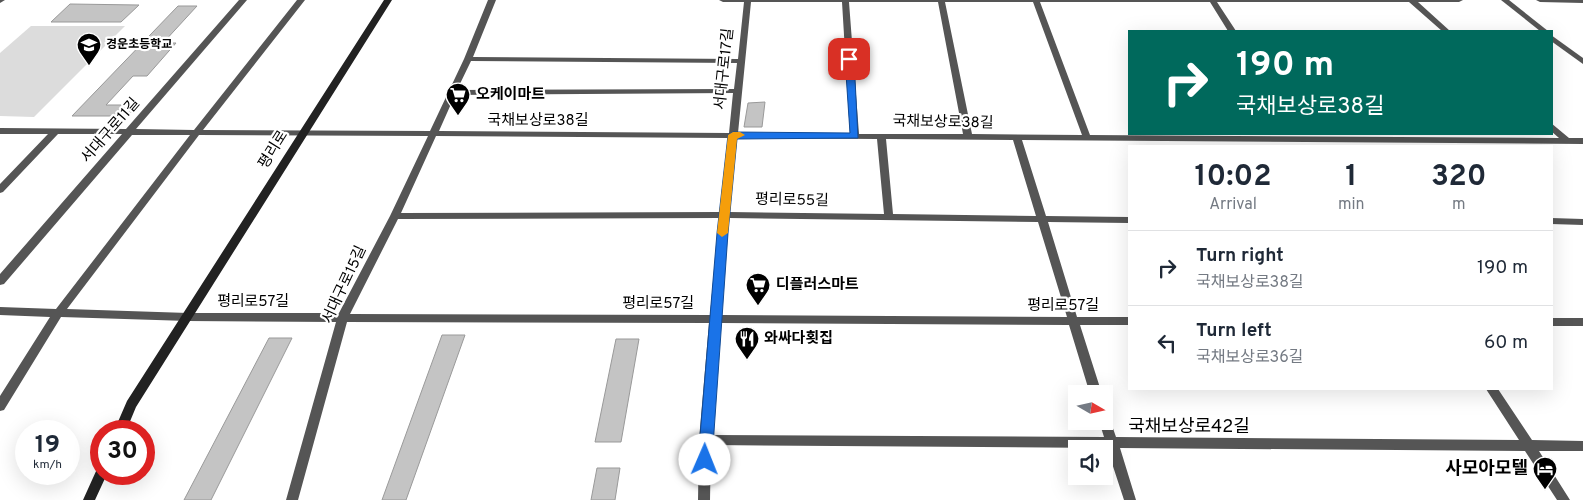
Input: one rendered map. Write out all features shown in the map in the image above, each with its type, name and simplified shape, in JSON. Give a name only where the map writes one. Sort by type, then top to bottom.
[{"type":"main road","name":"평리로","points":[[125,420],[132,405],[388,0]]},
{"type":"main road","points":[[89,500],[96,485]]},
{"type":"street","name":"서대구로11길","points":[[0,281],[243,0]]},
{"type":"street","points":[[0,406],[59,312],[301,0]]},
{"type":"street","name":"서대구로15길","points":[[292,500],[343,317],[395,216],[431,134],[468,59],[492,0]]},
{"type":"street","points":[[723,0],[1459,0]]},
{"type":"street","name":"서대구로17길","points":[[704,500],[705,440],[724,215],[748,0]]},
{"type":"street","points":[[845,0],[855,136]]},
{"type":"street","points":[[1212,0],[1231,30]]},
{"type":"street","points":[[1412,0],[1445,30]]},
{"type":"street","points":[[1505,0],[1543,30]]},
{"type":"street","points":[[1540,0],[1583,1]]},
{"type":"street","points":[[941,1],[968,137]]},
{"type":"street","points":[[1036,1],[1087,138]]},
{"type":"street","points":[[1553,39],[1583,62]]},
{"type":"street","points":[[468,59],[741,61]]},
{"type":"street","points":[[452,93],[737,91]]},
{"type":"street","points":[[1553,128],[1567,141]]},
{"type":"street","name":"국채보상로38길","points":[[0,131],[1017,138],[1302,136],[1330,143],[1583,141]]},
{"type":"street","points":[[0,190],[56,131]]},
{"type":"street","points":[[882,136],[889,217]]},
{"type":"street","points":[[1017,138],[1093,385]]},
{"type":"street","name":"평리로55길","points":[[395,216],[724,215],[1128,220]]},
{"type":"street","points":[[1553,221],[1583,222]]},
{"type":"street","points":[[0,311],[188,317]]},
{"type":"street","name":"평리로57길","points":[[188,317],[1128,321]]},
{"type":"street","points":[[1553,322],[1583,322]]},
{"type":"street","points":[[1493,390],[1564,500]]},
{"type":"street","name":"국채보상로42길","points":[[705,440],[1068,444]]},
{"type":"street","name":"국채보상로42길","points":[[1113,444],[1583,446]]},
{"type":"street","points":[[1113,447],[1130,500]]},
{"type":"shaded area","points":[[31,26],[125,26],[34,117],[0,116],[0,53]]},
{"type":"building","points":[[70,4],[139,5],[121,22],[51,22]]},
{"type":"building","points":[[178,6],[197,6],[163,43],[176,43],[147,76],[133,76],[106,105],[138,105],[128,116],[72,116]]},
{"type":"building","points":[[765,102],[762,127],[744,127],[748,103]]},
{"type":"building","points":[[442,335],[465,335],[406,500],[382,500]]},
{"type":"building","points":[[269,338],[292,338],[211,500],[184,500]]},
{"type":"building","points":[[616,339],[639,339],[621,442],[595,442]]},
{"type":"building","points":[[597,468],[620,468],[615,500],[591,500]]},
{"type":"slow traffic","points":[[722,233],[733,135],[740,135]]},
{"type":"place","name":"경운초등학교","points":[[89,66]]},
{"type":"place","name":"오케이마트","points":[[458,116]]},
{"type":"place","name":"디플러스마트","points":[[758,306]]},
{"type":"place","name":"와싸다횟집","points":[[747,360]]},
{"type":"place","name":"사모아모텔","points":[[1545,490]]},
{"type":"route","points":[[705,460],[722,233],[733,135],[855,136],[849,59]]}]
